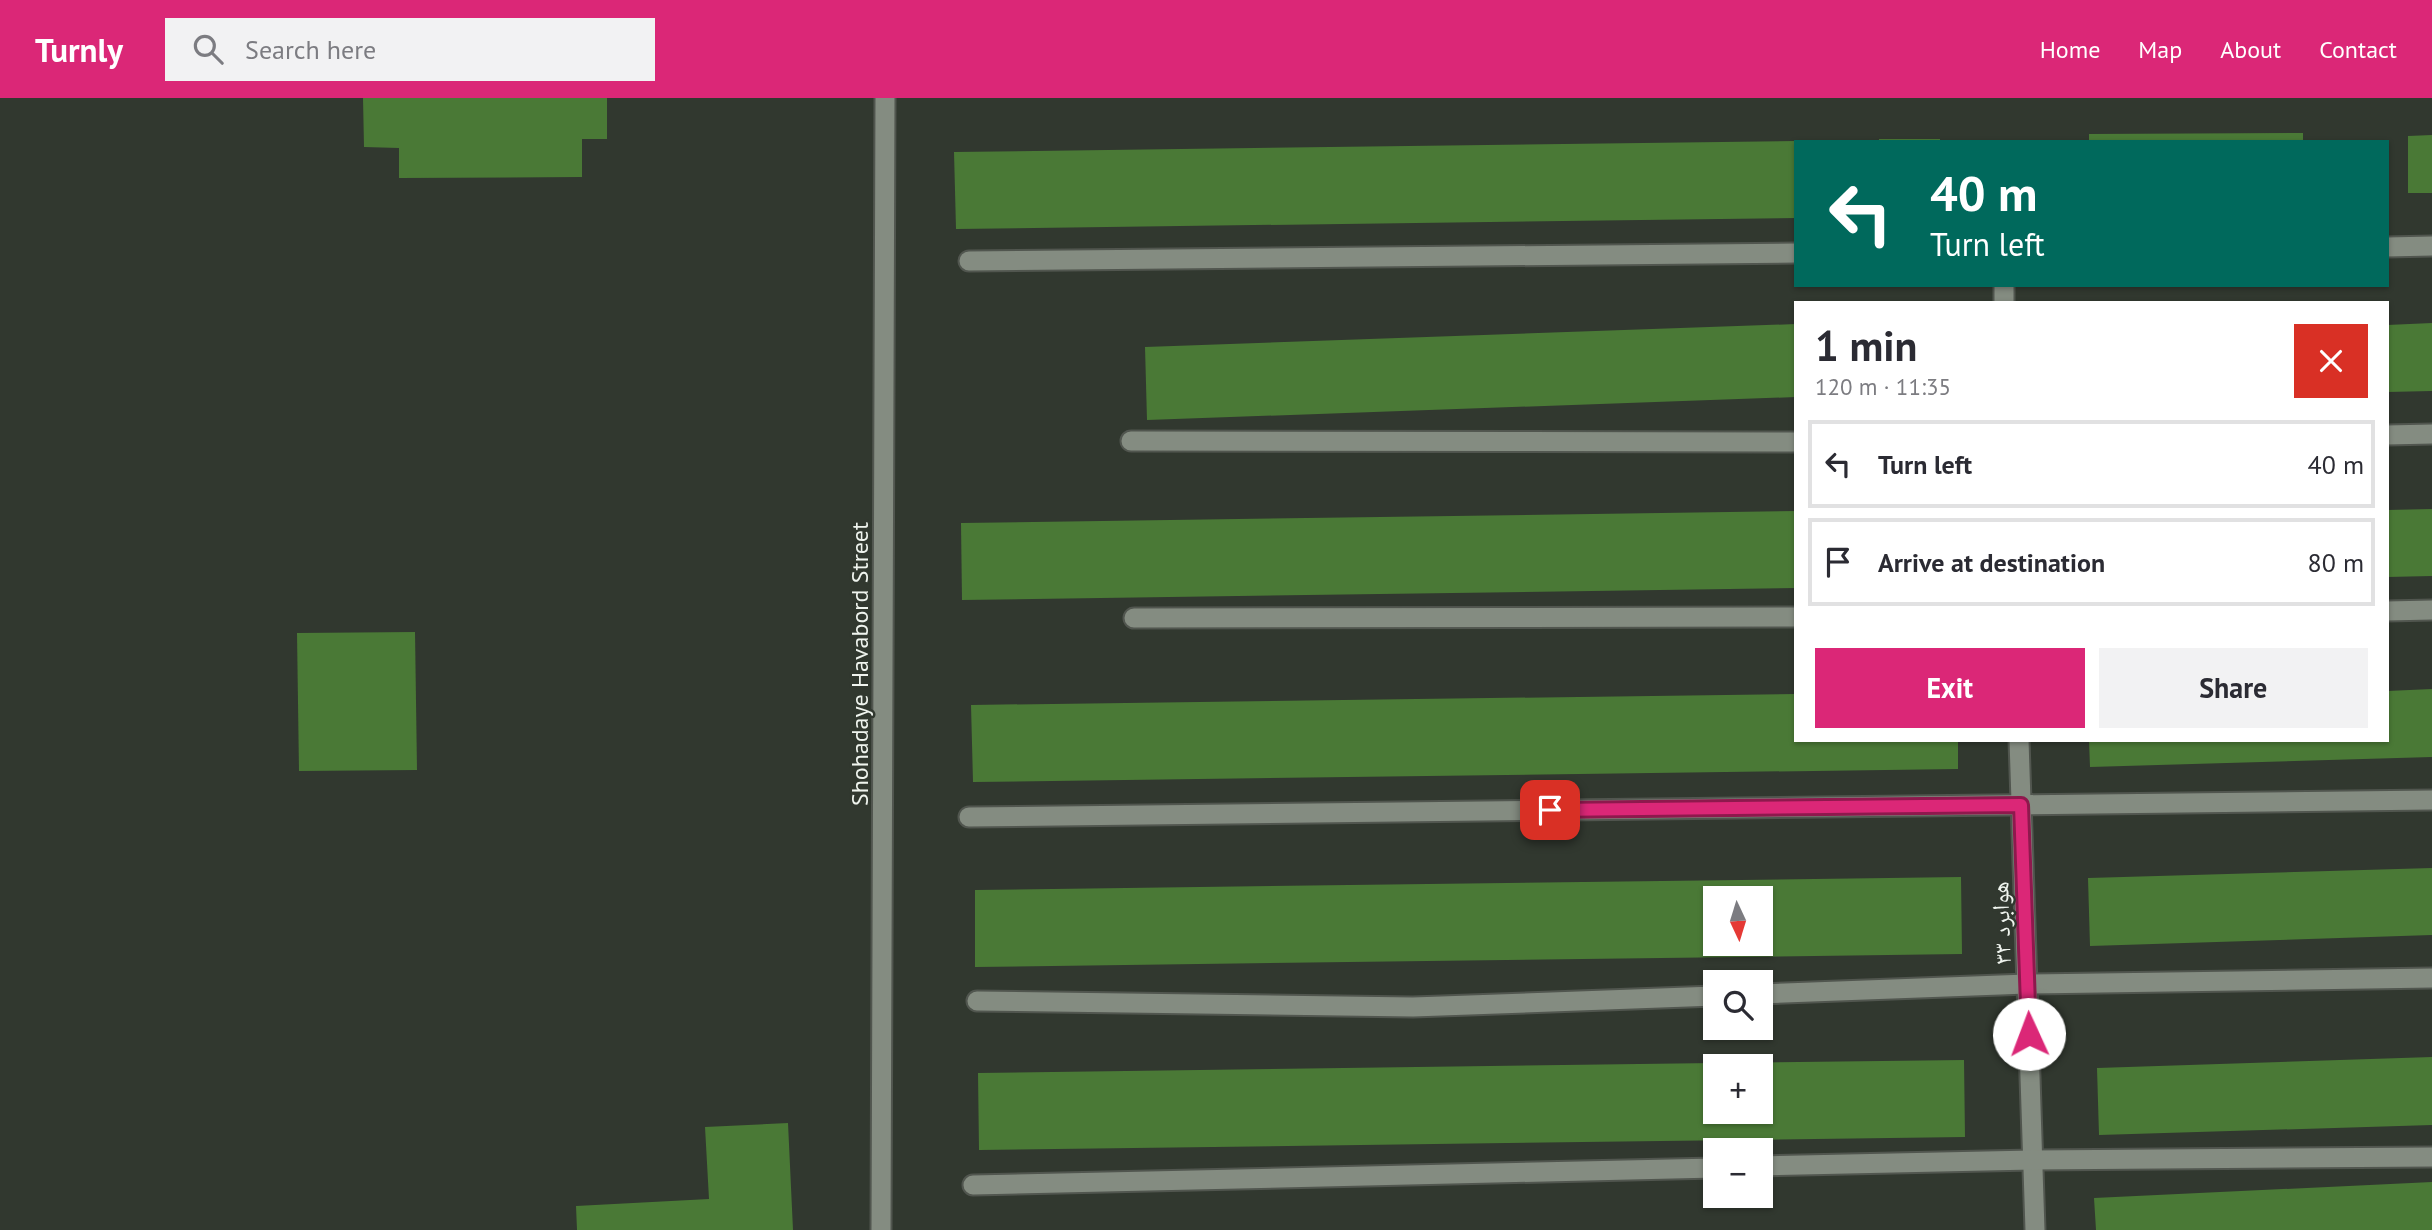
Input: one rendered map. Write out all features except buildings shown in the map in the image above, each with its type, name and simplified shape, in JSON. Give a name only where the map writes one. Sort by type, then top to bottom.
[{"type":"street","name":"Shohadaye Havabord Street","points":[[881,1230],[885,98]]},
{"type":"street","points":[[2389,247],[2432,246]]},
{"type":"street","points":[[969,261],[1794,253]]},
{"type":"street","points":[[2389,435],[2432,435]]},
{"type":"street","points":[[1130,440],[1794,442]]},
{"type":"street","points":[[2389,611],[2432,610]]},
{"type":"street","points":[[1133,618],[1794,617]]},
{"type":"street","name":"۳۳ هوابرد","points":[[2019,742],[2035,1230]]},
{"type":"street","points":[[969,817],[2432,800]]},
{"type":"street","points":[[1773,994],[2027,984],[2432,978]]},
{"type":"street","points":[[977,1001],[1413,1007],[1703,996]]},
{"type":"street","points":[[1773,1166],[2032,1160],[2432,1157]]},
{"type":"street","points":[[973,1185],[1703,1168]]},
{"type":"route","points":[[1550,810],[2021,805],[2029,1034]]}]
